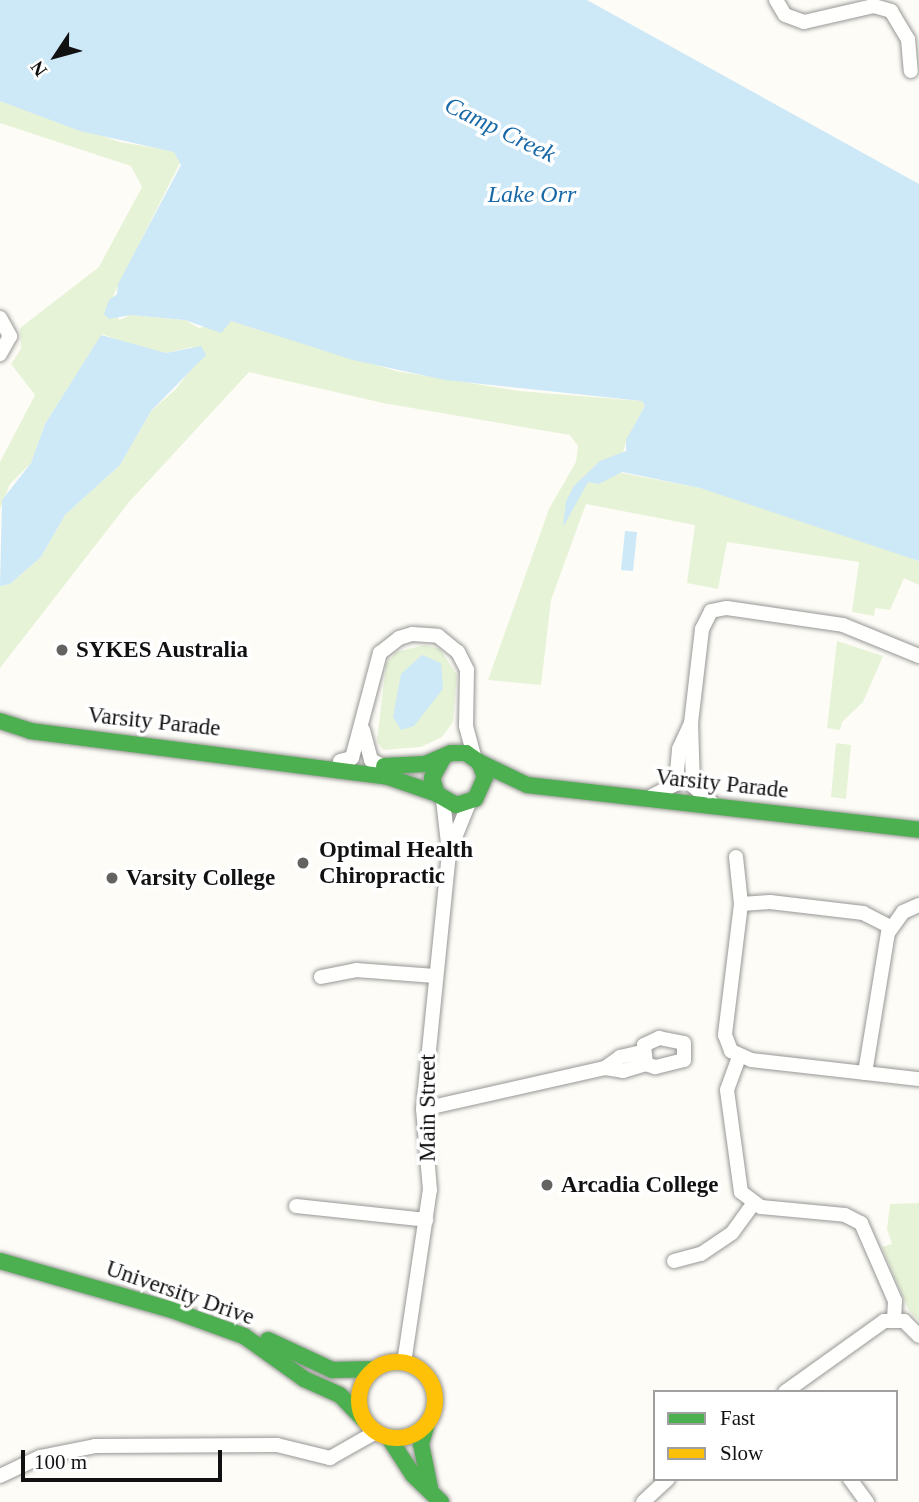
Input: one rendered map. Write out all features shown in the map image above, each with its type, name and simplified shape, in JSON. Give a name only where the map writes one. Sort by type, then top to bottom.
[{"type":"street","points":[[776,0],[785,15],[804,22],[863,8],[891,11],[908,39],[911,71]]},
{"type":"street","points":[[0,318],[10,336],[0,354]]},
{"type":"street","points":[[723,806],[704,800],[693,786],[691,723],[702,629],[714,609],[843,625],[919,656]]},
{"type":"street","points":[[340,761],[352,758],[363,725],[380,653],[399,638],[425,634],[449,643],[467,670],[466,726],[484,785],[472,801],[449,852]]},
{"type":"street","name":"Varsity Parade","points":[[0,721],[30,730],[274,759],[404,779],[440,797]]},
{"type":"street","points":[[640,798],[663,795],[676,784],[680,749],[691,723]]},
{"type":"street","points":[[363,725],[371,760],[383,766]]},
{"type":"street","points":[[449,852],[433,769],[466,726]]},
{"type":"street","name":"Varsity Parade","points":[[0,734],[30,730]]},
{"type":"street","points":[[447,754],[477,759]]},
{"type":"street","name":"Varsity Parade","points":[[274,759],[340,761],[383,766],[425,764],[447,754]]},
{"type":"street","name":"Varsity Parade","points":[[477,759],[527,785],[917,828]]},
{"type":"street","name":"Varsity Parade","points":[[472,801],[527,785]]},
{"type":"street","points":[[440,797],[456,805],[472,801]]},
{"type":"street","name":"Main Street","points":[[404,1363],[430,1190],[423,1109],[449,852]]},
{"type":"street","points":[[736,858],[741,904],[724,1035],[739,1057],[919,1079]]},
{"type":"street","points":[[741,904],[764,902],[863,913],[890,927]]},
{"type":"street","points":[[865,1073],[890,927],[903,912],[919,905]]},
{"type":"street","points":[[321,977],[356,970],[435,976]]},
{"type":"street","points":[[739,1057],[727,1090],[738,1182],[753,1204],[845,1215],[861,1223],[895,1301],[894,1320]]},
{"type":"street","points":[[423,1109],[604,1068],[623,1072],[644,1058]]},
{"type":"street","points":[[674,1261],[701,1254],[732,1233],[753,1204]]},
{"type":"street","points":[[296,1206],[426,1220]]},
{"type":"street","name":"University Drive","points":[[0,1254],[219,1318],[331,1370],[374,1369]]},
{"type":"street","name":"University Drive","points":[[0,1261],[169,1309],[244,1336],[304,1379],[340,1395],[377,1430],[412,1475],[436,1496]]},
{"type":"street","points":[[789,1390],[877,1325],[894,1320],[904,1321],[919,1336]]},
{"type":"street","points":[[0,1476],[40,1457],[95,1446],[277,1445],[330,1458],[377,1430],[410,1436],[427,1424],[433,1413],[433,1387],[426,1376],[404,1363],[374,1369],[358,1399],[377,1430]]},
{"type":"street","name":"University Drive","points":[[427,1424],[421,1444],[423,1472],[436,1496]]},
{"type":"street","points":[[643,1502],[666,1481]]},
{"type":"street","points":[[851,1481],[867,1502]]},
{"type":"green space","points":[[0,101],[120,142],[185,153],[113,296],[119,320],[131,315],[185,320],[199,328],[231,321],[396,371],[519,391],[642,401],[645,406],[627,439],[617,472],[700,488],[861,538],[919,561],[919,585],[904,578],[890,610],[875,608],[874,616],[852,612],[859,562],[727,542],[718,589],[687,583],[695,525],[586,504],[551,600],[541,685],[488,680],[549,509],[576,462],[578,446],[570,435],[383,403],[249,372],[129,502],[0,668],[0,586],[10,584],[41,557],[65,515],[120,465],[151,411],[176,389],[198,360],[192,347],[166,353],[146,351],[102,334],[45,424],[31,463],[10,484],[0,509],[0,462],[35,395],[11,364],[21,349],[20,328],[99,267],[142,187],[131,166],[0,123]]},
{"type":"green space","points":[[837,641],[883,656],[863,702],[842,722],[840,730],[827,728]]},
{"type":"green space","points":[[425,645],[440,649],[457,675],[453,722],[442,737],[421,747],[383,750],[377,741],[386,664],[396,652]]},
{"type":"green space","points":[[836,743],[851,745],[846,799],[831,797]]},
{"type":"green space","points":[[919,1203],[919,1321],[908,1309],[882,1247],[892,1244],[887,1229],[890,1204]]},
{"type":"water","name":"Lake Orr","points":[[0,0],[587,0],[919,184],[919,561],[700,488],[622,472],[599,484],[588,482],[563,527],[566,501],[574,486],[600,461],[626,451],[626,440],[645,406],[642,401],[445,380],[353,360],[231,321],[221,333],[185,320],[131,315],[109,319],[104,314],[109,300],[117,294],[118,284],[181,165],[174,152],[80,131],[0,101]]},
{"type":"water","points":[[101,335],[166,353],[201,346],[206,355],[151,411],[120,465],[65,515],[41,557],[10,584],[0,586],[2,500],[31,463],[45,424]]},
{"type":"water","points":[[625,531],[637,532],[633,571],[621,570]]},
{"type":"water","points":[[422,655],[441,663],[443,689],[414,726],[401,730],[393,717],[401,674]]},
{"type":"traffic: fast","points":[[0,721],[30,731],[388,777],[437,794]]},
{"type":"traffic: fast","points":[[384,766],[425,764],[451,753],[466,753],[479,762],[485,777],[475,799],[456,805],[437,794],[432,778],[444,756]]},
{"type":"traffic: fast","points":[[479,762],[527,785],[919,830]]},
{"type":"traffic: fast","points":[[0,1261],[169,1309],[244,1336],[304,1379],[340,1395],[365,1421]]},
{"type":"traffic: fast","points":[[268,1340],[332,1370],[374,1369]]},
{"type":"traffic: fast","points":[[427,1424],[421,1444],[430,1488]]},
{"type":"traffic: fast","points":[[389,1438],[413,1475],[441,1502]]},
{"type":"traffic: slow","points":[[397,1362],[412,1365],[424,1373],[432,1385],[435,1400],[432,1415],[424,1427],[412,1435],[397,1438],[382,1435],[370,1427],[362,1415],[359,1400],[362,1385],[370,1373],[382,1365],[397,1362]]},
{"type":"place","name":"SYKES Australia","points":[[62,650]]},
{"type":"place","name":"Optimal Health Chiropractic","points":[[303,863]]},
{"type":"place","name":"Varsity College","points":[[112,878]]},
{"type":"place","name":"Arcadia College","points":[[547,1185]]},
{"type":"water label","name":"Camp Creek","points":[[500,130]]}]
